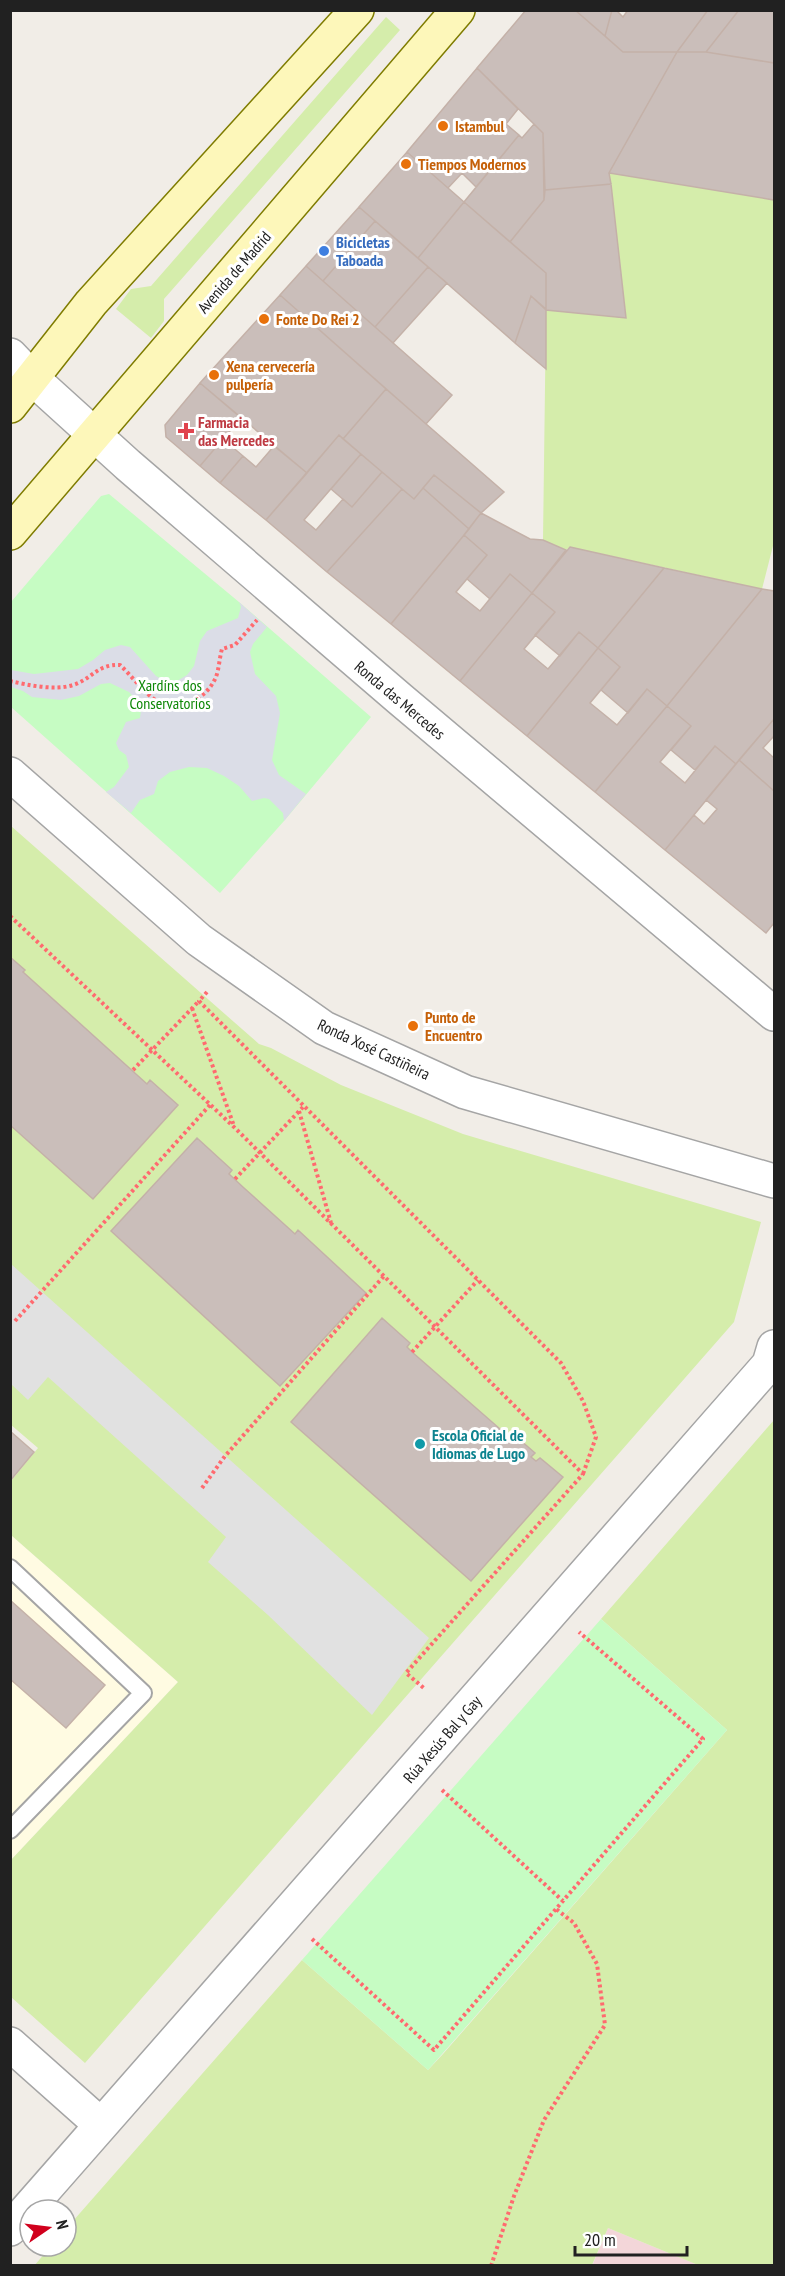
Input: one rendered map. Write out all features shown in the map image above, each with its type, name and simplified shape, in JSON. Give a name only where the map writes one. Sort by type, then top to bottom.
[{"type":"street","points":[[10,406],[91,303],[357,10]]},
{"type":"street","name":"Avenida de Madrid","points":[[10,534],[458,10]]},
{"type":"street","name":"Ronda das Mercedes","points":[[10,355],[95,435],[400,699],[774,1014]]},
{"type":"street","name":"Ronda Xosé Castiñeira","points":[[10,774],[199,940],[324,1028],[465,1092],[774,1181]]},
{"type":"street","name":"Rúa Xesús Bal y Gay","points":[[10,2229],[769,1364],[774,1347]]},
{"type":"street","points":[[10,2044],[101,2126]]},
{"type":"lane","points":[[10,1568],[143,1693],[10,1830]]},
{"type":"path","points":[[10,681],[53,687],[72,686],[107,664],[120,665],[157,701],[173,705],[191,703],[204,695],[215,680],[222,649],[235,645],[263,614]]},
{"type":"path","points":[[10,916],[235,1128],[583,1474]]},
{"type":"path","points":[[133,1070],[207,992]]},
{"type":"path","points":[[198,1001],[561,1363],[583,1401],[596,1437],[583,1474],[406,1672],[425,1689]]},
{"type":"path","points":[[192,1008],[235,1128]]},
{"type":"path","points":[[15,1321],[210,1105]]},
{"type":"path","points":[[235,1179],[304,1106]]},
{"type":"path","points":[[299,1111],[331,1223]]},
{"type":"path","points":[[202,1488],[225,1456],[384,1276]]},
{"type":"path","points":[[412,1352],[478,1280]]},
{"type":"path","points":[[312,1938],[434,2050],[703,1739],[578,1632]]},
{"type":"path","points":[[442,1789],[563,1901]]},
{"type":"path","points":[[491,2265],[514,2196],[544,2120],[604,2025],[597,1964],[574,1923],[556,1909]]},
{"type":"shaded area","points":[[239,602],[267,627],[253,644],[250,652],[255,674],[276,696],[280,713],[272,760],[279,775],[306,794],[284,821],[283,813],[269,799],[252,801],[239,786],[224,776],[207,768],[189,767],[170,772],[158,781],[154,794],[140,800],[131,813],[106,792],[114,787],[129,767],[126,755],[119,750],[116,743],[126,722],[140,718],[139,702],[129,692],[110,683],[101,684],[79,696],[61,700],[32,697],[11,687],[11,670],[34,674],[78,669],[105,650],[121,645],[130,647],[156,676],[165,681],[177,681],[187,675],[194,666],[200,641],[207,631],[238,618],[241,607]]},
{"type":"shaded area","points":[[11,1264],[429,1638],[372,1715],[268,1615],[208,1562],[226,1537],[48,1377],[28,1400],[11,1384]]},
{"type":"shaded area","points":[[11,1535],[178,1682],[11,1860]]},
{"type":"shaded area","points":[[608,2228],[698,2265],[592,2266]]},
{"type":"green space","points":[[386,17],[400,30],[164,299],[164,321],[151,338],[116,309],[131,289],[151,286]]},
{"type":"green space","points":[[609,173],[774,200],[774,542],[762,589],[570,547],[566,550],[543,540],[546,310],[626,317]]},
{"type":"green space","name":"Xardíns dos Conservatorios","points":[[109,494],[239,602],[371,717],[220,893],[11,707],[11,602],[101,496]]},
{"type":"green space","points":[[11,826],[259,1044],[341,1085],[463,1134],[761,1222],[734,1322],[85,2063],[11,1997],[11,1860],[178,1682],[11,1535],[11,1481],[38,1448],[10,1424]]},
{"type":"green space","points":[[774,1420],[774,2265],[698,2265],[608,2228],[592,2265],[34,2266],[41,2258],[78,2258],[78,2215],[302,1960],[428,2070],[727,1730],[601,1619]]},
{"type":"green space","points":[[601,1619],[727,1730],[428,2070],[302,1960]]},
{"type":"building","points":[[526,10],[575,10],[623,52],[677,52],[609,173],[611,184],[545,190],[543,133],[477,68]]},
{"type":"building","points":[[575,10],[612,10],[605,36]]},
{"type":"building","points":[[612,10],[616,10],[623,17],[628,10],[708,10],[677,52],[623,52],[605,36]]},
{"type":"building","points":[[708,10],[739,10],[706,52],[677,52]]},
{"type":"building","points":[[739,10],[774,10],[774,63],[706,52]]},
{"type":"building","points":[[677,52],[706,52],[774,63],[774,200],[609,173]]},
{"type":"building","points":[[477,68],[518,109],[506,124],[519,135],[476,187],[462,173],[448,188],[407,152]]},
{"type":"building","points":[[534,124],[543,133],[544,200],[510,242],[464,202],[519,135],[522,138]]},
{"type":"building","points":[[407,152],[464,202],[418,258],[359,207]]},
{"type":"building","points":[[611,184],[626,318],[546,310],[546,273],[510,242],[544,200],[545,190]]},
{"type":"building","points":[[464,202],[546,273],[546,309],[531,296],[515,343],[418,258]]},
{"type":"building","points":[[359,207],[375,221],[323,281],[306,266]]},
{"type":"building","points":[[375,221],[428,267],[375,327],[323,281]]},
{"type":"building","points":[[306,266],[452,395],[426,424],[280,295]]},
{"type":"building","points":[[428,267],[447,283],[393,343],[375,327]]},
{"type":"building","points":[[280,295],[386,389],[343,439],[339,435],[307,473],[200,383]]},
{"type":"building","points":[[531,296],[546,310],[546,369],[515,343]]},
{"type":"building","points":[[200,383],[241,418],[200,466],[166,437],[165,425]]},
{"type":"building","points":[[386,389],[504,492],[481,513],[434,475],[414,499],[343,439]]},
{"type":"building","points":[[339,435],[361,454],[304,520],[316,530],[343,499],[352,507],[382,472],[402,489],[327,572],[266,520]]},
{"type":"building","points":[[223,439],[243,456],[220,483],[200,466]]},
{"type":"building","points":[[274,446],[307,473],[266,520],[220,483],[243,456],[256,467]]},
{"type":"building","points":[[361,454],[382,472],[352,507],[331,489]]},
{"type":"building","points":[[434,475],[481,513],[469,529],[423,488]]},
{"type":"building","points":[[423,488],[469,529],[391,624],[327,572],[402,489],[414,499]]},
{"type":"building","points":[[481,513],[530,539],[543,540],[566,550],[532,593],[510,574],[490,599],[467,579],[487,555],[464,535]]},
{"type":"building","points":[[464,535],[487,555],[456,592],[480,611],[510,574],[532,593],[460,681],[391,624]]},
{"type":"building","points":[[570,547],[664,568],[598,648],[579,632],[560,656],[535,635],[555,612],[532,593]]},
{"type":"building","points":[[664,568],[762,589],[667,706],[647,689],[628,713],[601,690],[620,667],[598,648]]},
{"type":"building","points":[[762,589],[774,591],[774,719],[736,764],[715,746],[695,770],[671,750],[691,726],[667,706]]},
{"type":"building","points":[[532,593],[555,612],[524,649],[548,669],[579,632],[598,648],[527,736],[460,681]]},
{"type":"building","points":[[598,648],[620,667],[590,703],[617,725],[647,689],[667,706],[595,792],[527,736]]},
{"type":"building","points":[[667,706],[691,726],[660,762],[685,783],[715,746],[736,764],[665,850],[595,792]]},
{"type":"building","points":[[774,719],[774,736],[763,748],[774,758],[774,791],[739,760]]},
{"type":"building","points":[[739,760],[774,791],[774,923],[766,933],[665,850],[694,815],[704,824],[717,809],[706,800]]},
{"type":"building","points":[[10,957],[25,970],[23,972],[147,1084],[150,1080],[178,1105],[93,1199],[10,1125]]},
{"type":"building","points":[[197,1138],[232,1170],[229,1174],[244,1188],[295,1234],[298,1230],[366,1293],[280,1386],[111,1231]]},
{"type":"building","name":"Escola Oficial de Idiomas de Lugo","points":[[382,1318],[410,1343],[407,1347],[412,1352],[508,1436],[511,1432],[535,1453],[531,1457],[536,1461],[540,1458],[563,1477],[471,1581],[291,1422]]},
{"type":"building","points":[[10,1431],[34,1452],[10,1481]]},
{"type":"building","points":[[10,1600],[105,1685],[66,1728],[10,1679]]},
{"type":"place","name":"Istambul","points":[[443,126]]},
{"type":"place","name":"Tiempos Modernos","points":[[406,164]]},
{"type":"place","name":"Bicicletas Taboada","points":[[324,251]]},
{"type":"place","name":"Fonte Do Rei 2","points":[[264,319]]},
{"type":"place","name":"Xena cervecería pulpería","points":[[214,375]]},
{"type":"place","name":"Farmacia das Mercedes","points":[[186,431]]},
{"type":"place","name":"Punto de Encuentro","points":[[413,1026]]},
{"type":"place","name":"Escola Oficial de Idiomas de Lugo","points":[[420,1444]]}]
